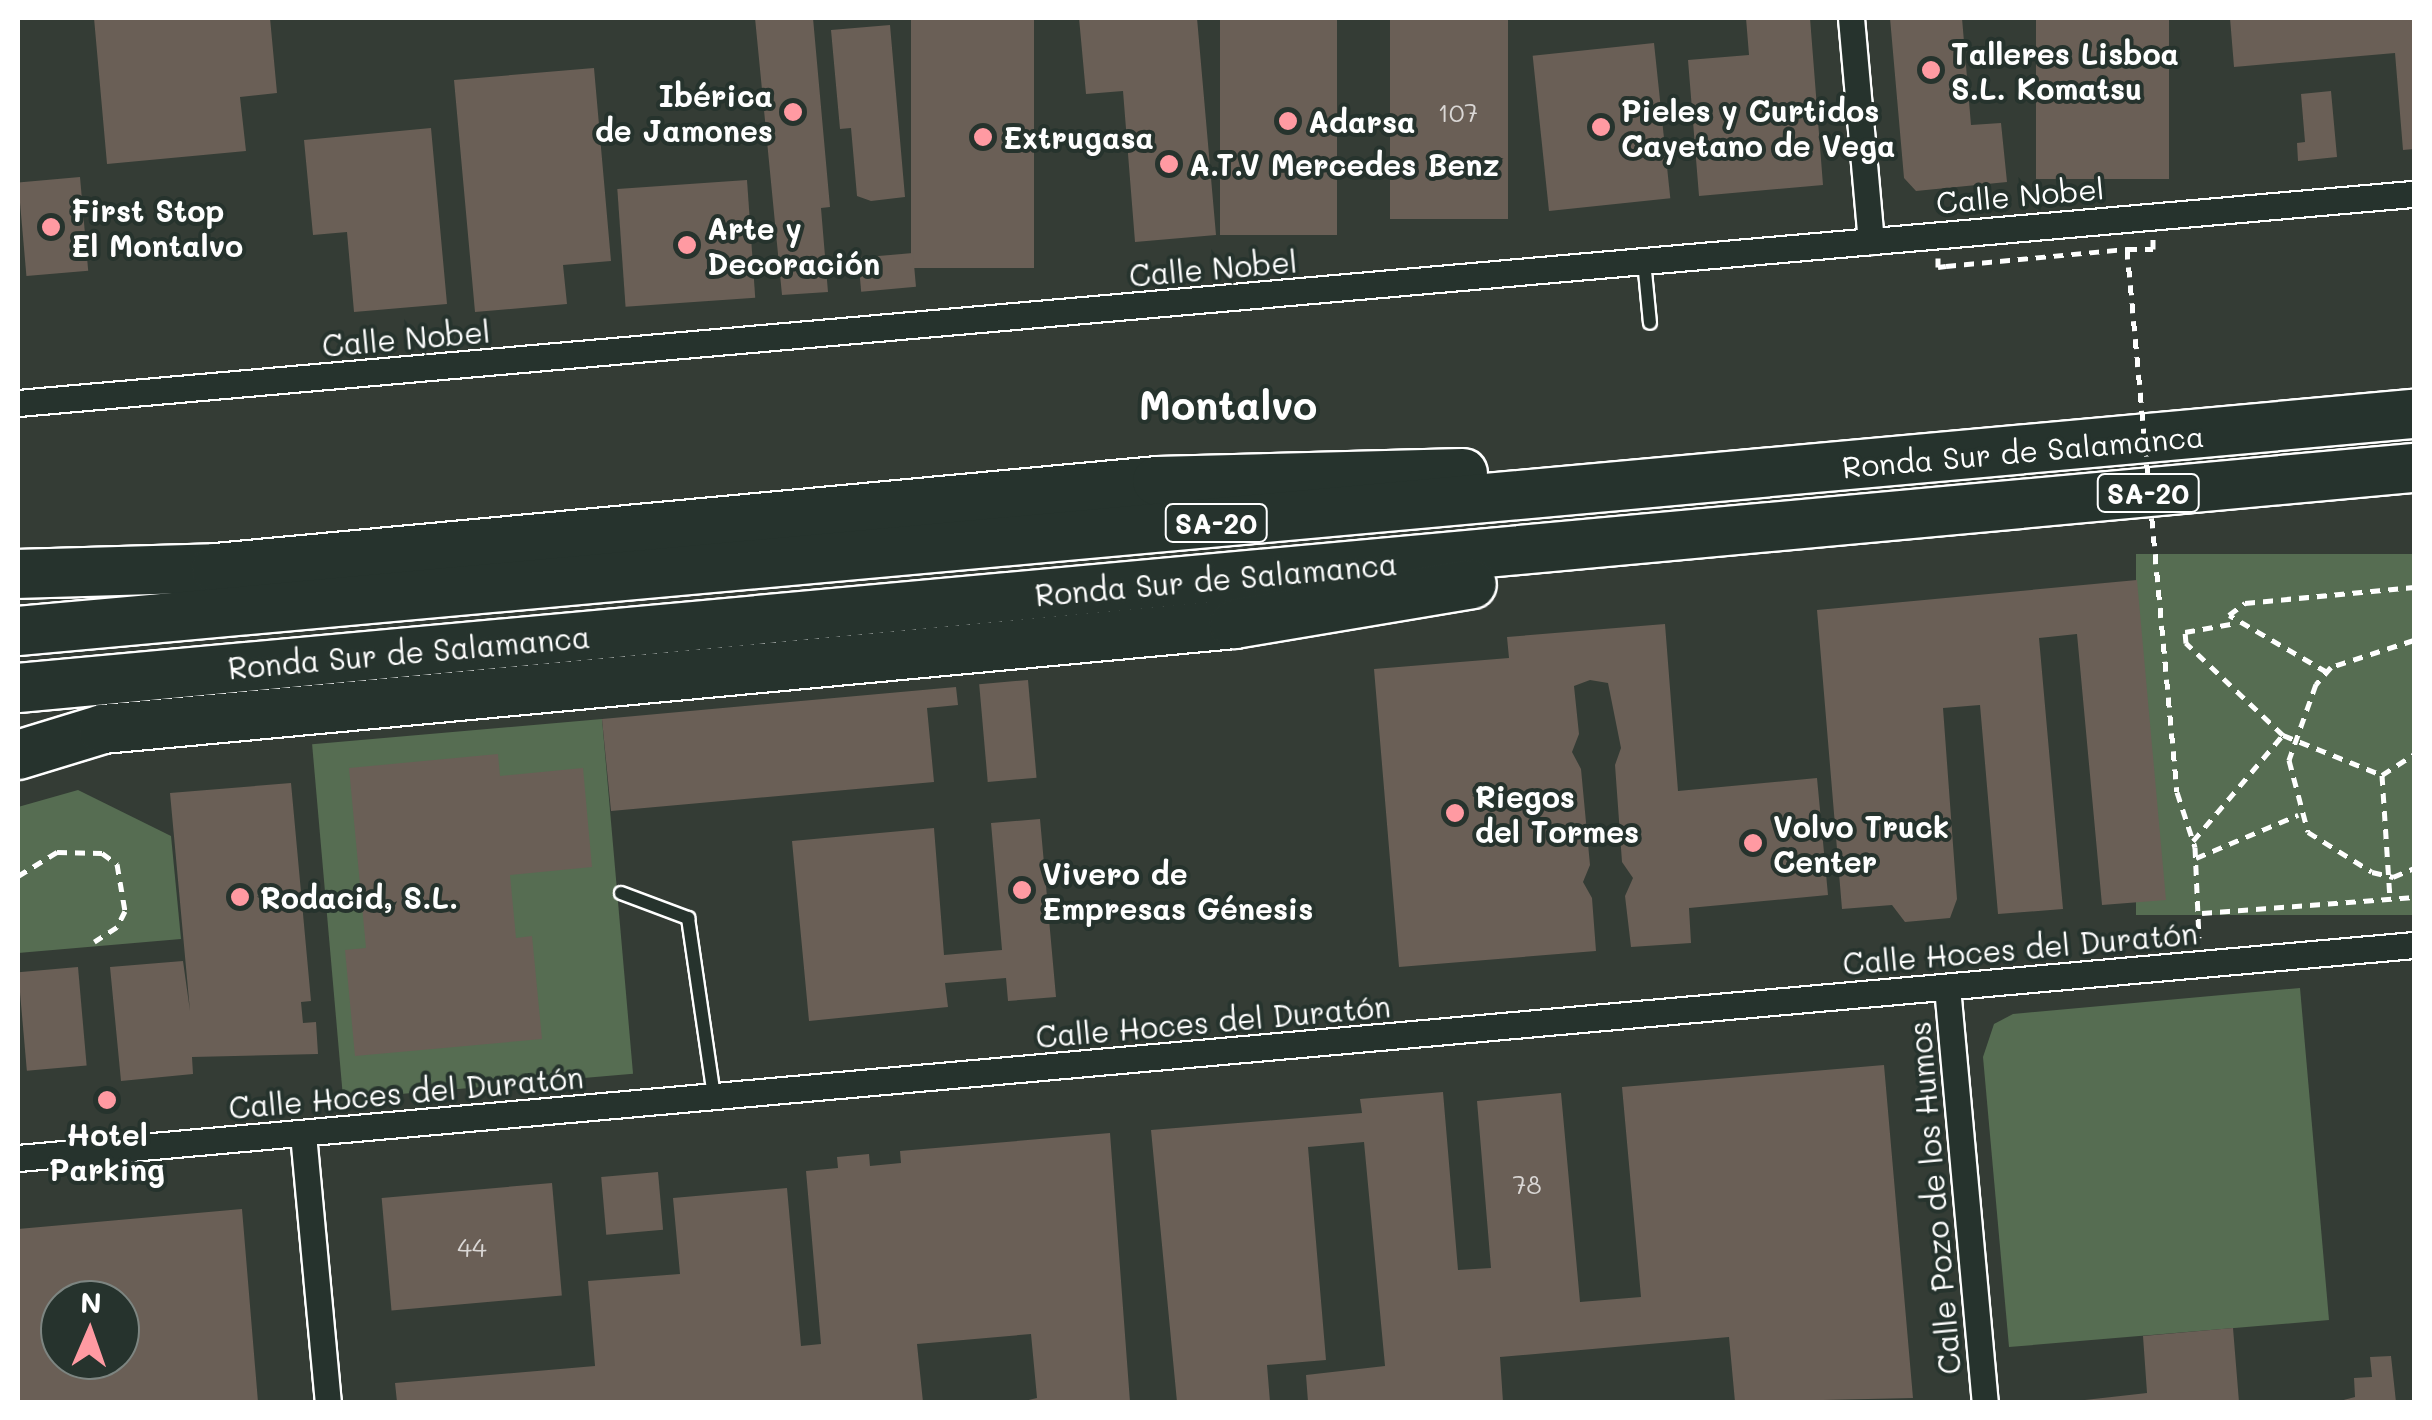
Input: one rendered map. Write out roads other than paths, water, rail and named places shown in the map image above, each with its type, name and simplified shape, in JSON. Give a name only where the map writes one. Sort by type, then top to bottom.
[{"type":"highway","name":"Ronda Sur de Salamanca","points":[[18,630],[2414,414]]},
{"type":"highway","points":[[18,574],[216,568],[1261,474],[1866,465]]},
{"type":"highway","name":"Ronda Sur de Salamanca","points":[[18,688],[2414,468]]},
{"type":"highway","points":[[18,755],[103,730],[1234,624],[1882,517]]},
{"type":"street","points":[[1850,18],[1870,240]]},
{"type":"street","name":"Calle Nobel","points":[[18,403],[2414,194]]},
{"type":"street","name":"Calle Hoces del Duratón","points":[[18,1158],[2414,945]]},
{"type":"street","name":"Calle Pozo de los Humos","points":[[1947,988],[1985,1402]]},
{"type":"street","points":[[303,1134],[328,1402]]},
{"type":"lane","points":[[1644,261],[1650,323]]},
{"type":"lane","points":[[621,893],[688,918],[714,1098]]},
{"type":"place","name":"Talleres Lisboa S.L. Komatsu","points":[[1931,70]]},
{"type":"place","name":"Ibérica de Jamones","points":[[793,112]]},
{"type":"place","name":"Adarsa","points":[[1288,121]]},
{"type":"place","name":"Pieles y Curtidos Cayetano de Vega","points":[[1601,127]]},
{"type":"place","name":"Extrugasa","points":[[983,137]]},
{"type":"place","name":"A.T.V Mercedes Benz","points":[[1169,164]]},
{"type":"place","name":"First Stop El Montalvo","points":[[51,227]]},
{"type":"place","name":"Arte y Decoración","points":[[687,245]]},
{"type":"place","name":"Riegos del Tormes","points":[[1455,813]]},
{"type":"place","name":"Volvo Truck Center","points":[[1753,843]]},
{"type":"place","name":"Vivero de Empresas Génesis","points":[[1022,890]]},
{"type":"place","name":"Rodacid, S.L.","points":[[240,897]]},
{"type":"place","name":"Hotel Parking","points":[[107,1100]]},
{"type":"district","name":"Montalvo","points":[[1228,404]]}]
